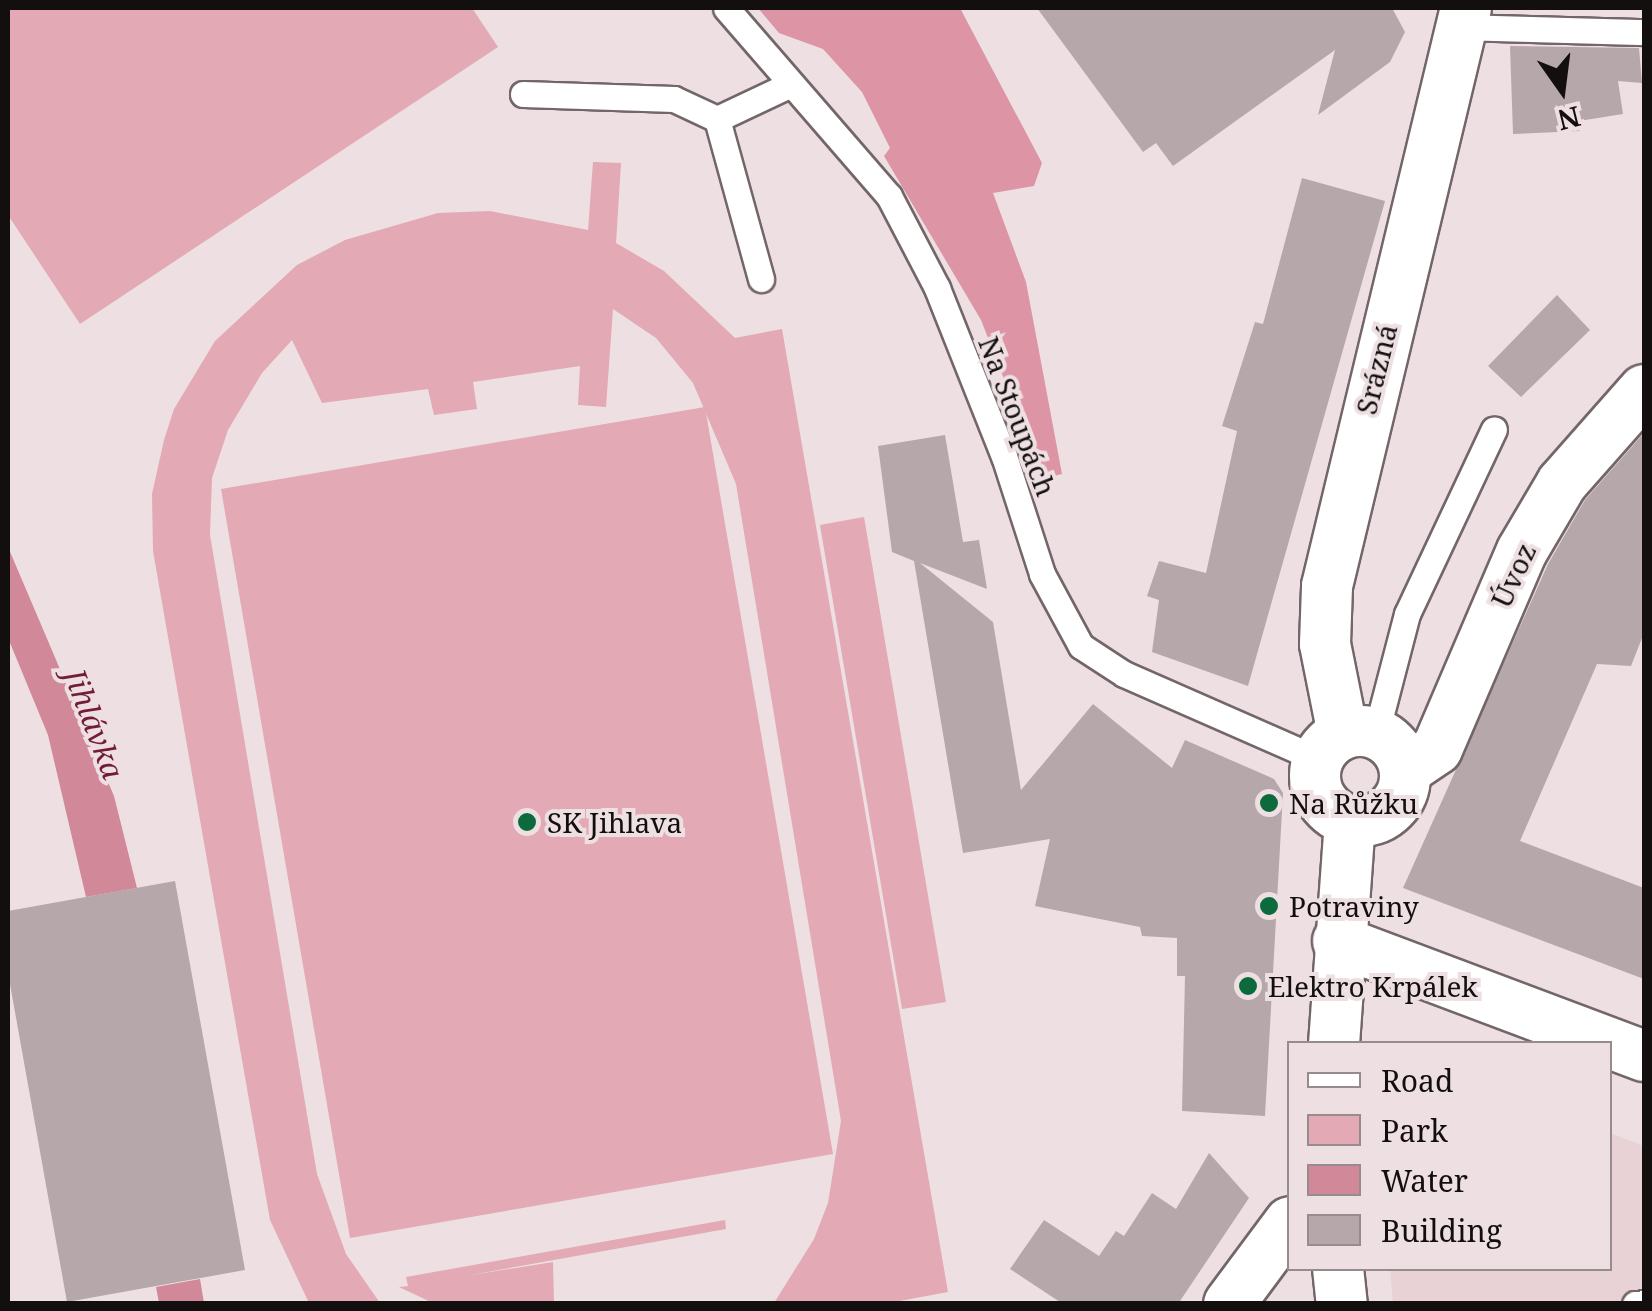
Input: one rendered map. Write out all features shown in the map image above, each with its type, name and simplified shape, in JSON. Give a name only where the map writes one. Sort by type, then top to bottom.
[{"type":"street","name":"Srázná","points":[[1350,821],[1324,804],[1317,790],[1361,749],[1325,644],[1327,586],[1464,17]]},
{"type":"street","name":"Úvoz","points":[[1361,749],[1437,749],[1522,551],[1562,483],[1644,390]]},
{"type":"street","points":[[1334,1041],[1338,942],[1350,821],[1372,820],[1391,810],[1403,792],[1361,749]]},
{"type":"street","points":[[1338,942],[1604,1041]]},
{"type":"street","points":[[1612,1044],[1644,1056]]},
{"type":"street","points":[[1229,1304],[1287,1226]]},
{"type":"street","points":[[1338,1271],[1342,1304]]},
{"type":"lane","name":"Na Stoupách","points":[[726,8],[889,196],[937,288],[1004,456],[1042,574],[1081,646],[1124,674],[1361,749]]},
{"type":"lane","points":[[1464,17],[1644,32]]},
{"type":"lane","points":[[523,94],[674,99],[717,118],[792,84]]},
{"type":"lane","points":[[717,118],[760,279]]},
{"type":"lane","points":[[1361,749],[1407,614],[1494,429]]},
{"type":"lane","points":[[1635,1304],[1644,1303]]},
{"type":"shaded area","points":[[758,8],[960,8],[1042,163],[1034,186],[993,193],[1026,282],[1062,474],[1043,479],[981,320],[884,156],[890,148],[862,92],[823,49],[779,33]]},
{"type":"shaded area","points":[[1612,1134],[1644,1146],[1644,1303],[1393,1303],[1390,1271],[1612,1271]]},
{"type":"green space","points":[[8,8],[472,8],[498,47],[80,324],[8,215]]},
{"type":"green space","points":[[593,162],[621,163],[616,243],[664,271],[735,338],[782,329],[948,1292],[889,1303],[774,1303],[814,1239],[828,1203],[841,1121],[736,484],[693,383],[656,338],[613,309],[606,407],[578,405],[580,366],[473,382],[477,409],[434,415],[428,389],[322,403],[292,340],[262,373],[228,430],[212,478],[210,535],[317,1174],[346,1254],[380,1303],[309,1303],[270,1220],[153,551],[152,494],[164,440],[174,409],[215,341],[297,265],[345,240],[438,213],[490,211],[588,230]]},
{"type":"green space","name":"SK Jihlava","points":[[705,407],[833,1154],[350,1238],[221,489]]},
{"type":"green space","points":[[864,517],[946,1002],[902,1009],[820,525]]},
{"type":"green space","points":[[725,1220],[726,1229],[465,1276],[553,1262],[554,1303],[433,1303],[399,1287],[408,1286],[406,1277]]},
{"type":"water","points":[[8,547],[114,796],[137,888],[86,897],[48,735],[8,638]]},
{"type":"water","points":[[200,1279],[204,1303],[159,1303],[156,1287]]},
{"type":"building","points":[[1037,8],[1392,8],[1405,32],[1390,62],[1318,115],[1335,50],[1173,166],[1156,143],[1143,152]]},
{"type":"building","points":[[1510,46],[1639,48],[1642,83],[1618,81],[1623,114],[1579,121],[1580,131],[1513,134]]},
{"type":"building","points":[[1302,178],[1385,201],[1248,686],[1152,652],[1159,600],[1147,596],[1159,561],[1206,573],[1237,431],[1222,426],[1255,322],[1263,324]]},
{"type":"building","points":[[1557,295],[1590,330],[1521,397],[1488,366]]},
{"type":"building","points":[[1644,433],[1644,633],[1631,666],[1597,664],[1520,841],[1644,888],[1644,979],[1403,888],[1548,564],[1585,500]]},
{"type":"building","points":[[945,435],[963,542],[979,540],[987,589],[920,563],[993,622],[1021,790],[1093,704],[1172,768],[1185,740],[1274,779],[1283,793],[1265,1116],[1182,1111],[1185,976],[1177,976],[1177,938],[1142,936],[1140,927],[1035,906],[1050,839],[963,853],[914,561],[892,552],[878,446]]},
{"type":"building","points":[[175,881],[245,1270],[67,1302],[8,973],[8,911]]},
{"type":"building","points":[[1209,1153],[1249,1198],[1178,1304],[1063,1304],[1010,1269],[1044,1220],[1099,1256],[1116,1231],[1124,1236],[1152,1193],[1176,1209]]},
{"type":"place","name":"Na Růžku","points":[[1269,803]]},
{"type":"place","name":"SK Jihlava","points":[[527,822]]},
{"type":"place","name":"Potraviny","points":[[1269,906]]},
{"type":"place","name":"Elektro Krpálek","points":[[1248,986]]},
{"type":"water label","name":"Jihlávka","points":[[94,724]]}]
